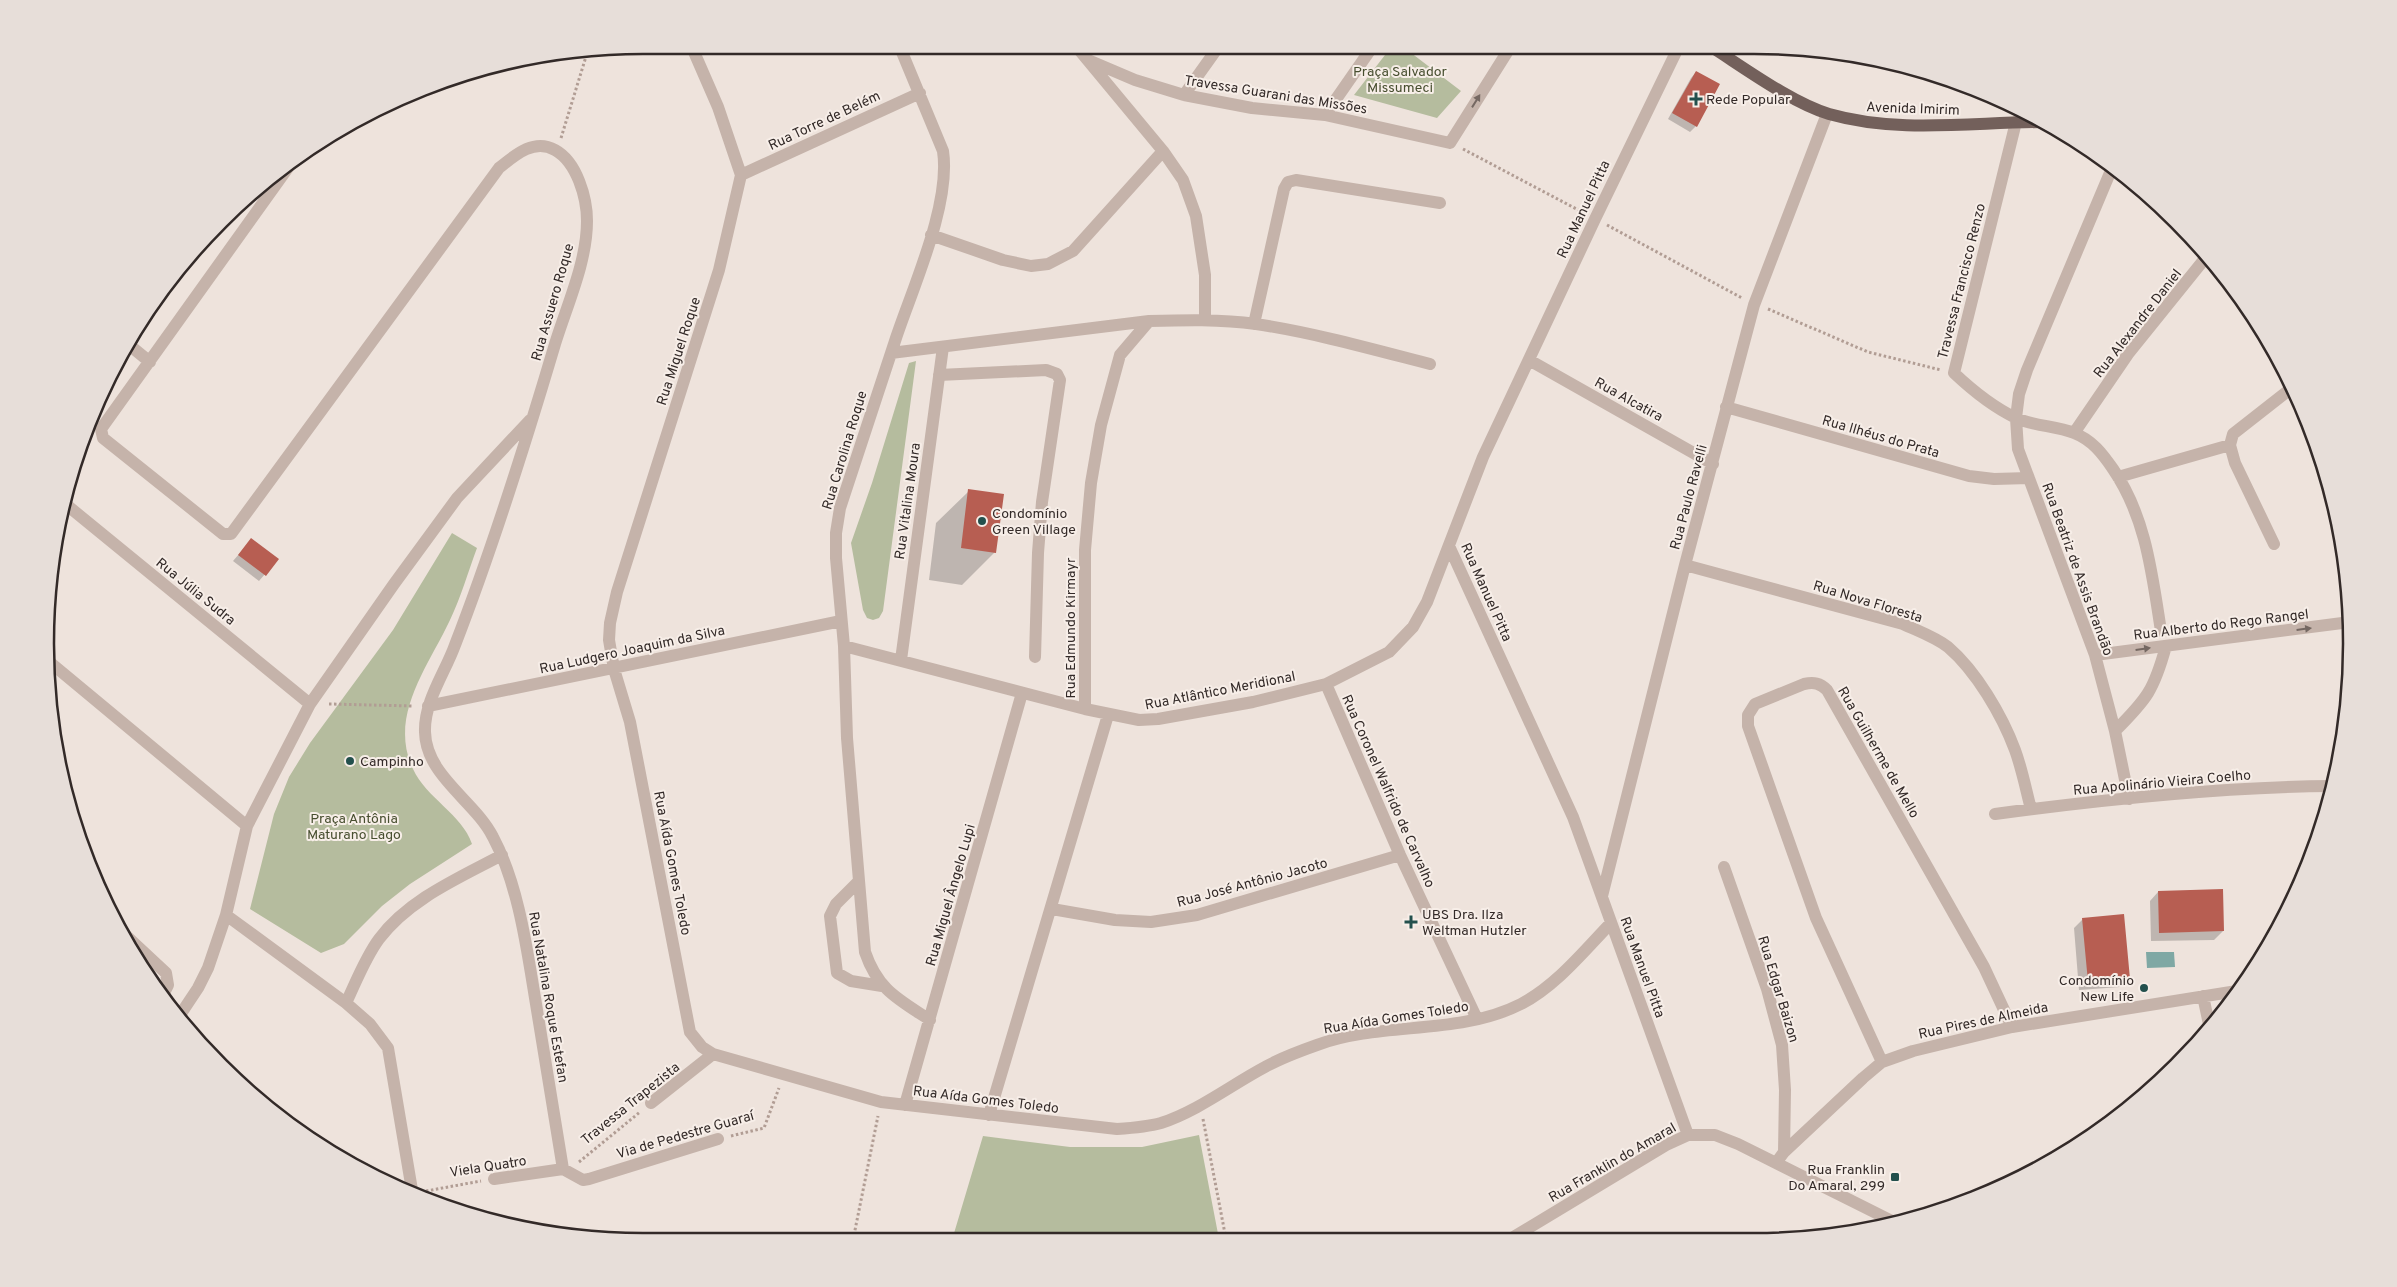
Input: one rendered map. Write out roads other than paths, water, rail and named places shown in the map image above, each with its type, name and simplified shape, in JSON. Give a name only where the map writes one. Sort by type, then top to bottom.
[{"type":"main road","name":"Avenida Imirim","points":[[1723,54],[1796,100],[1827,114],[1864,122],[1901,125],[2027,122]]},
{"type":"street","points":[[695,54],[718,107],[741,175]]},
{"type":"street","name":"Rua Carolina Roque","points":[[904,54],[943,152],[946,168],[944,183],[931,235],[840,508],[836,533],[836,550],[844,646],[847,738],[865,952],[872,972],[882,986],[930,1020]]},
{"type":"street","points":[[1082,54],[1163,151],[1183,180],[1196,216],[1205,275],[1205,320]]},
{"type":"street","points":[[1184,95],[1213,54]]},
{"type":"street","points":[[1325,115],[1367,54]]},
{"type":"street","name":"Travessa Guarani das Missões","points":[[1088,60],[1135,80],[1184,95],[1252,108],[1325,115],[1450,143],[1506,54]]},
{"type":"street","name":"Rua Manuel Pitta","points":[[1675,54],[1483,457],[1449,546],[1573,817],[1688,1135]]},
{"type":"street","name":"Rua Torre de Belém","points":[[741,175],[920,93]]},
{"type":"street","name":"Rua Paulo Ravelli","points":[[1602,896],[1685,565],[1754,305],[1827,114]]},
{"type":"street","name":"Travessa Francisco Renzo","points":[[2016,122],[1954,374],[1972,390],[2016,418],[2074,433],[2101,451],[2118,476],[2137,514],[2145,539],[2161,631]]},
{"type":"street","name":"Rua Assuero Roque","points":[[150,362],[101,430],[103,438],[223,534],[231,534],[499,168],[516,154],[530,147],[542,146],[557,150],[573,167],[582,192],[587,220],[584,251],[533,416],[454,648],[428,706]]},
{"type":"street","points":[[931,235],[1003,260],[1031,266],[1048,264],[1073,251],[1163,151]]},
{"type":"street","name":"Rua Beatriz de Assis Brandão","points":[[2110,174],[2026,370],[2019,394],[2016,418],[2018,449],[2095,656],[2115,731],[2129,799]]},
{"type":"street","name":"Rua Miguel Roque","points":[[614,669],[610,631],[617,592],[719,270],[741,175]]},
{"type":"street","points":[[133,348],[150,362],[282,178]]},
{"type":"street","points":[[1254,324],[1284,189],[1288,182],[1296,180],[1440,203]]},
{"type":"street","name":"Rua Alexandre Daniel","points":[[2074,433],[2128,354],[2202,262]]},
{"type":"street","points":[[891,353],[1149,321],[1205,320],[1254,324],[1314,335],[1430,364]]},
{"type":"street","name":"Rua Edmundo Kirmayr","points":[[1085,709],[1085,560],[1091,483],[1101,425],[1120,356],[1149,321]]},
{"type":"street","name":"Rua Vitalina Moura","points":[[901,660],[943,347]]},
{"type":"street","name":"Rua Alcatira","points":[[1529,360],[1713,464]]},
{"type":"street","points":[[939,375],[1046,370],[1057,374],[1060,380],[1042,502],[1038,553],[1035,658]]},
{"type":"street","points":[[2274,544],[2235,463],[2230,445],[2233,434],[2286,393]]},
{"type":"street","name":"Rua Ilhéus do Prata","points":[[1726,407],[1969,476],[1994,479],[2029,478]]},
{"type":"street","points":[[183,1011],[198,988],[208,968],[226,916],[247,826],[310,704],[457,498],[533,416]]},
{"type":"street","points":[[2118,476],[2230,445]]},
{"type":"street","name":"Rua Júlia Sudra","points":[[70,508],[310,704]]},
{"type":"street","name":"Rua Atlântico Meridional","points":[[844,646],[1108,715],[1140,720],[1158,719],[1252,702],[1326,684],[1389,652],[1413,627],[1427,602],[1449,546]]},
{"type":"street","name":"Rua Nova Floresta","points":[[1685,565],[1903,624],[1927,634],[1947,647],[1972,672],[1994,709],[2014,749],[2031,809]]},
{"type":"street","name":"Rua Ludgero Joaquim da Silva","points":[[428,706],[841,621]]},
{"type":"street","name":"Rua Alberto do Rego Rangel","points":[[2095,656],[2342,623]]},
{"type":"street","points":[[2115,731],[2148,696],[2160,669],[2166,646]]},
{"type":"street","points":[[55,666],[247,826]]},
{"type":"street","name":"Rua Aída Gomes Toledo","points":[[614,669],[630,722],[690,1032],[702,1047],[714,1054],[881,1102],[1124,1129],[1163,1122],[1200,1104],[1266,1066],[1318,1044],[1349,1036],[1477,1019],[1520,1004],[1542,990],[1573,963],[1611,923]]},
{"type":"street","name":"Rua Coronel Walfrido de Carvalho","points":[[1326,684],[1400,855],[1477,1019]]},
{"type":"street","name":"Rua Guilherme de Mello","points":[[1882,1062],[1816,918],[1748,726],[1748,715],[1755,704],[1804,684],[1821,685],[1827,690],[1984,967],[2012,1027]]},
{"type":"street","name":"Rua Miguel Ângelo Lupi","points":[[905,1105],[1022,693]]},
{"type":"street","name":"Rua Natalina Roque Estefan","points":[[428,706],[425,733],[430,752],[442,774],[492,834],[502,855],[524,927],[562,1169]]},
{"type":"street","points":[[989,1115],[1052,909],[1108,715]]},
{"type":"street","name":"Rua Apolinário Vieira Coelho","points":[[1994,814],[2129,799],[2273,787],[2325,786]]},
{"type":"street","points":[[346,1004],[368,956],[395,920],[419,902],[502,855]]},
{"type":"street","name":"Rua José Antônio Jacoto","points":[[1052,909],[1115,920],[1151,922],[1225,907],[1400,855]]},
{"type":"street","name":"Rua Edgar Baizon","points":[[1724,867],[1766,989],[1782,1044],[1785,1090],[1784,1152]]},
{"type":"street","name":"Rua Carolina Roque","points":[[859,881],[836,904],[830,916],[838,973],[851,981],[882,986]]},
{"type":"street","points":[[226,916],[346,1004],[370,1024],[388,1048],[411,1185]]},
{"type":"street","points":[[139,948],[166,973],[168,985],[166,989]]},
{"type":"street","name":"Rua Pires de Almeida","points":[[1776,1163],[1784,1152],[1882,1062],[1913,1050],[2012,1027],[2228,993]]},
{"type":"street","points":[[2203,996],[2208,1019]]},
{"type":"street","name":"Travessa Trapezista","points":[[651,1103],[714,1054]]},
{"type":"street","name":"Rua Franklin do Amaral","points":[[1520,1233],[1666,1145],[1688,1135],[1715,1135],[1738,1144],[1886,1218]]},
{"type":"street","name":"Via de Pedestre Guaraí","points":[[562,1169],[583,1180],[590,1179],[718,1139]]},
{"type":"street","name":"Viela Quatro","points":[[494,1179],[562,1169]]},
{"type":"water","points":[[2146,952],[2174,952],[2175,967],[2147,968]]},
{"type":"place","name":"Rede Popular","points":[[1696,99]]},
{"type":"place","name":"Condomínio Green Village","points":[[982,521]]},
{"type":"place","name":"Campinho","points":[[350,761]]},
{"type":"place","name":"UBS Dra. Ilza Weltman Hutzler","points":[[1411,922]]},
{"type":"place","name":"Condomínio New Life","points":[[2144,988]]},
{"type":"place","name":"Rua Franklin Do Amaral, 299","points":[[1895,1177]]},
{"type":"park label","name":"Praça Salvador Missumeci","points":[[1400,79]]},
{"type":"park label","name":"Praça Antônia Maturano Lago","points":[[354,826]]}]
